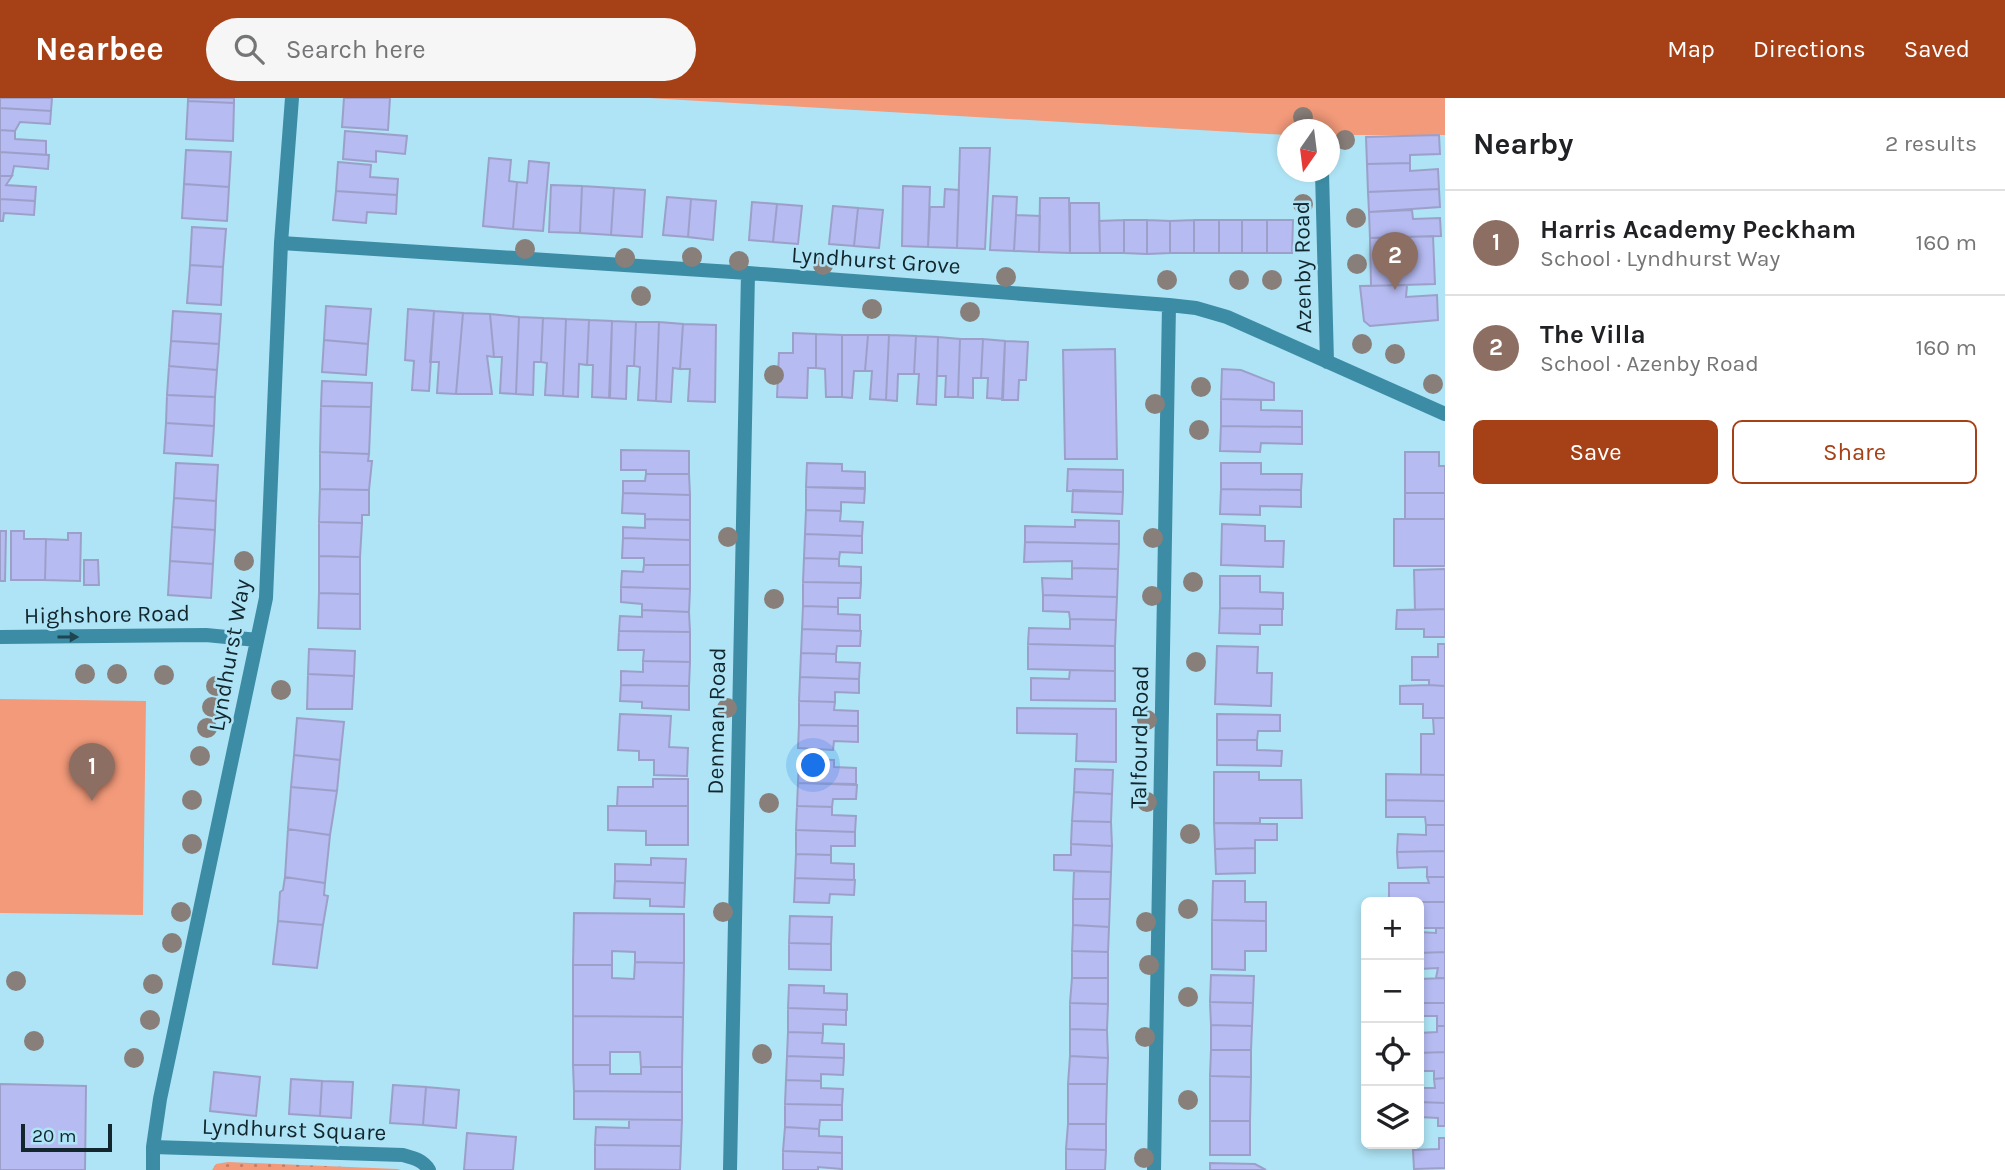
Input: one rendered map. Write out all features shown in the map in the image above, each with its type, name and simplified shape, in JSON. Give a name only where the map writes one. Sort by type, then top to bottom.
[{"type":"street","name":"Lyndhurst Way","points":[[153,1170],[153,1147],[160,1099],[265,598],[281,243],[292,98]]},
{"type":"street","name":"Azenby Road","points":[[1322,182],[1326,362]]},
{"type":"street","name":"Lyndhurst Grove","points":[[281,243],[748,273],[1196,308],[1227,317],[1445,414]]},
{"type":"street","name":"Denman Road","points":[[730,1170],[748,273]]},
{"type":"street","name":"Talfourd Road","points":[[1154,1170],[1169,305]]},
{"type":"street","name":"Highshore Road","points":[[0,638],[206,635],[257,640]]},
{"type":"street","name":"Lyndhurst Square","points":[[153,1147],[403,1155],[415,1158],[429,1170]]},
{"type":"shaded area","points":[[649,98],[1445,98],[1445,135],[1340,135],[1340,119],[1277,119],[1277,134]]},
{"type":"shaded area","points":[[0,699],[146,701],[143,915],[0,913]]},
{"type":"shaded area","points":[[228,1162],[401,1170],[212,1170],[216,1164]]},
{"type":"building","points":[[0,98],[52,98],[51,111],[0,108]]},
{"type":"building","points":[[188,98],[234,98],[234,103],[188,101]]},
{"type":"building","points":[[344,98],[390,98],[388,130],[342,127]]},
{"type":"building","points":[[188,101],[234,103],[233,141],[186,139]]},
{"type":"building","points":[[0,108],[51,111],[50,124],[20,122],[15,131],[0,130]]},
{"type":"building","points":[[0,130],[15,131],[15,139],[46,141],[46,155],[0,152]]},
{"type":"building","points":[[345,131],[407,136],[405,154],[376,151],[376,162],[343,159]]},
{"type":"building","points":[[1439,135],[1440,154],[1410,155],[1410,163],[1367,164],[1366,137]]},
{"type":"building","points":[[960,148],[990,148],[985,249],[957,248]]},
{"type":"building","points":[[186,150],[231,152],[229,187],[184,184]]},
{"type":"building","points":[[0,152],[49,155],[48,169],[14,166],[12,176],[0,176]]},
{"type":"building","points":[[489,158],[511,160],[509,181],[517,182],[513,229],[483,226]]},
{"type":"building","points":[[529,161],[549,163],[543,231],[513,229],[517,182],[527,183]]},
{"type":"building","points":[[338,162],[371,165],[370,177],[398,179],[397,195],[336,191]]},
{"type":"building","points":[[1410,163],[1410,171],[1438,169],[1439,189],[1368,192],[1367,164]]},
{"type":"building","points":[[0,176],[12,176],[6,185],[36,187],[35,201],[0,199]]},
{"type":"building","points":[[184,184],[229,187],[227,221],[182,218]]},
{"type":"building","points":[[551,185],[582,186],[580,233],[549,232]]},
{"type":"building","points":[[582,186],[614,188],[611,235],[580,233]]},
{"type":"building","points":[[903,186],[930,187],[928,247],[902,246]]},
{"type":"building","points":[[614,188],[645,190],[642,237],[611,235]]},
{"type":"building","points":[[945,189],[959,190],[957,248],[928,247],[930,207],[944,207]]},
{"type":"building","points":[[1439,189],[1440,207],[1369,212],[1368,192]]},
{"type":"building","points":[[336,191],[397,195],[396,214],[367,212],[366,223],[333,220]]},
{"type":"building","points":[[993,196],[1017,197],[1014,251],[990,250]]},
{"type":"building","points":[[667,197],[691,199],[688,237],[663,235]]},
{"type":"building","points":[[1040,198],[1069,198],[1070,253],[1039,252]]},
{"type":"building","points":[[0,199],[35,201],[34,215],[4,213],[3,221],[0,221]]},
{"type":"building","points":[[691,199],[716,201],[713,240],[688,237]]},
{"type":"building","points":[[752,202],[777,204],[773,242],[749,240]]},
{"type":"building","points":[[1070,203],[1099,203],[1100,253],[1070,253]]},
{"type":"building","points":[[777,204],[802,206],[798,244],[773,242]]},
{"type":"building","points":[[833,206],[858,208],[854,246],[829,244]]},
{"type":"building","points":[[858,208],[883,210],[879,248],[854,246]]},
{"type":"building","points":[[1412,210],[1413,219],[1440,218],[1441,236],[1370,238],[1369,212]]},
{"type":"building","points":[[1016,215],[1040,216],[1039,252],[1014,251]]},
{"type":"building","points":[[1124,220],[1124,253],[1100,253],[1099,221]]},
{"type":"building","points":[[1124,220],[1147,220],[1147,254],[1124,253]]},
{"type":"building","points":[[1147,220],[1170,221],[1170,253],[1147,254]]},
{"type":"building","points":[[1194,220],[1194,253],[1170,253],[1170,221]]},
{"type":"building","points":[[1194,220],[1219,220],[1219,253],[1194,253]]},
{"type":"building","points":[[1219,220],[1242,220],[1242,253],[1219,253]]},
{"type":"building","points":[[1242,220],[1267,220],[1267,253],[1242,253]]},
{"type":"building","points":[[1267,220],[1293,220],[1292,253],[1267,253]]},
{"type":"building","points":[[192,227],[226,229],[223,267],[190,265]]},
{"type":"building","points":[[1433,236],[1435,284],[1371,286],[1370,238]]},
{"type":"building","points":[[190,265],[223,267],[221,305],[187,303]]},
{"type":"building","points":[[1407,285],[1406,297],[1437,295],[1438,320],[1370,326],[1364,321],[1360,286]]},
{"type":"building","points":[[326,306],[371,309],[368,344],[324,340]]},
{"type":"building","points":[[408,309],[434,311],[429,391],[412,390],[414,361],[405,360]]},
{"type":"building","points":[[173,311],[221,314],[219,344],[171,341]]},
{"type":"building","points":[[434,311],[463,313],[456,394],[437,393],[439,362],[430,362]]},
{"type":"building","points":[[463,313],[490,314],[494,357],[487,356],[492,394],[456,394]]},
{"type":"building","points":[[490,314],[519,317],[516,394],[500,393],[502,357],[494,357]]},
{"type":"building","points":[[519,317],[543,318],[541,362],[534,362],[533,395],[516,394]]},
{"type":"building","points":[[543,318],[566,319],[563,396],[545,395],[547,363],[541,362]]},
{"type":"building","points":[[566,319],[589,320],[587,365],[579,364],[578,397],[563,396]]},
{"type":"building","points":[[589,320],[612,321],[610,398],[592,397],[593,365],[587,365]]},
{"type":"building","points":[[612,321],[636,322],[634,366],[627,366],[626,399],[609,398]]},
{"type":"building","points":[[636,322],[659,322],[656,401],[638,400],[640,367],[634,366]]},
{"type":"building","points":[[659,322],[683,324],[680,369],[673,368],[671,402],[656,401]]},
{"type":"building","points":[[683,324],[716,325],[715,402],[688,401],[690,369],[680,369]]},
{"type":"building","points":[[793,333],[816,334],[816,368],[808,368],[807,398],[777,397],[779,353],[793,353]]},
{"type":"building","points":[[816,334],[842,335],[842,397],[826,397],[825,369],[816,368]]},
{"type":"building","points":[[842,335],[868,335],[865,371],[854,371],[852,398],[842,397]]},
{"type":"building","points":[[868,335],[889,335],[886,400],[870,399],[872,371],[865,371]]},
{"type":"building","points":[[889,335],[916,336],[914,374],[898,374],[897,401],[886,400]]},
{"type":"building","points":[[916,336],[938,337],[936,405],[917,404],[919,374],[914,374]]},
{"type":"building","points":[[938,337],[960,339],[958,397],[945,397],[946,376],[937,376]]},
{"type":"building","points":[[960,339],[983,339],[981,378],[973,378],[973,398],[958,397]]},
{"type":"building","points":[[983,339],[1005,341],[1003,399],[987,398],[988,378],[981,378]]},
{"type":"building","points":[[324,340],[368,344],[366,375],[322,372]]},
{"type":"building","points":[[171,341],[219,344],[217,370],[169,366]]},
{"type":"building","points":[[1005,341],[1028,342],[1026,380],[1019,380],[1018,400],[1002,400]]},
{"type":"building","points":[[1115,349],[1117,459],[1065,459],[1063,350]]},
{"type":"building","points":[[169,366],[217,370],[215,397],[167,395]]},
{"type":"building","points":[[1222,369],[1241,370],[1274,383],[1274,400],[1221,399]]},
{"type":"building","points":[[322,381],[372,383],[371,407],[321,406]]},
{"type":"building","points":[[167,395],[215,397],[214,426],[166,423]]},
{"type":"building","points":[[1221,399],[1261,400],[1261,410],[1302,411],[1302,427],[1221,426]]},
{"type":"building","points":[[321,406],[371,407],[369,454],[320,452]]},
{"type":"building","points":[[166,423],[214,426],[212,456],[164,453]]},
{"type":"building","points":[[1221,426],[1302,427],[1302,444],[1261,443],[1260,452],[1220,451]]},
{"type":"building","points":[[621,450],[689,451],[689,474],[646,474],[646,470],[621,470]]},
{"type":"building","points":[[320,452],[369,454],[368,461],[372,461],[369,490],[320,489]]},
{"type":"building","points":[[1405,452],[1439,452],[1439,466],[1445,466],[1445,493],[1405,493]]},
{"type":"building","points":[[176,463],[218,465],[216,501],[174,498]]},
{"type":"building","points":[[807,463],[842,464],[842,471],[865,472],[865,489],[806,487]]},
{"type":"building","points":[[1221,463],[1261,463],[1261,474],[1302,474],[1301,490],[1221,489]]},
{"type":"building","points":[[1068,469],[1123,470],[1123,492],[1067,491]]},
{"type":"building","points":[[646,474],[689,474],[690,495],[623,493],[623,481],[645,481]]},
{"type":"building","points":[[806,487],[865,488],[864,503],[841,502],[841,511],[806,510]]},
{"type":"building","points":[[320,489],[369,490],[369,515],[362,515],[362,523],[319,522]]},
{"type":"building","points":[[1221,489],[1301,490],[1301,507],[1260,506],[1260,515],[1220,514]]},
{"type":"building","points":[[1073,490],[1123,492],[1122,514],[1072,512]]},
{"type":"building","points":[[623,493],[690,495],[690,520],[645,519],[645,514],[622,513]]},
{"type":"building","points":[[1405,493],[1445,493],[1445,519],[1405,519]]},
{"type":"building","points":[[174,498],[216,501],[215,530],[172,527]]},
{"type":"building","points":[[806,510],[841,511],[840,521],[863,522],[862,536],[805,534]]},
{"type":"building","points":[[645,519],[690,520],[690,540],[623,538],[623,527],[645,528]]},
{"type":"building","points":[[1394,519],[1445,519],[1445,566],[1394,566]]},
{"type":"building","points":[[1075,520],[1119,521],[1119,544],[1025,542],[1025,526],[1075,527]]},
{"type":"building","points":[[319,522],[362,523],[360,557],[319,556]]},
{"type":"building","points":[[1222,524],[1265,526],[1265,541],[1284,541],[1283,567],[1221,565]]},
{"type":"building","points":[[172,527],[215,530],[213,564],[170,561]]},
{"type":"building","points":[[0,531],[6,531],[5,581],[0,581]]},
{"type":"building","points":[[11,531],[24,531],[24,539],[46,539],[45,580],[11,580]]},
{"type":"building","points":[[68,533],[81,533],[80,581],[45,580],[46,539],[68,540]]},
{"type":"building","points":[[805,534],[862,536],[862,553],[840,552],[839,559],[804,558]]},
{"type":"building","points":[[623,538],[690,540],[690,565],[644,565],[644,558],[622,558]]},
{"type":"building","points":[[1025,542],[1119,544],[1118,569],[1072,568],[1072,561],[1024,562]]},
{"type":"building","points":[[319,556],[360,557],[360,594],[319,593]]},
{"type":"building","points":[[804,558],[839,559],[839,566],[861,567],[861,583],[803,582]]},
{"type":"building","points":[[84,560],[98,560],[99,585],[84,585]]},
{"type":"building","points":[[170,561],[213,564],[211,598],[168,595]]},
{"type":"building","points":[[644,565],[690,565],[690,589],[621,587],[622,571],[643,572]]},
{"type":"building","points":[[1072,568],[1118,569],[1117,597],[1043,595],[1042,578],[1072,579]]},
{"type":"building","points":[[1445,569],[1445,609],[1415,610],[1414,570]]},
{"type":"building","points":[[1220,576],[1260,576],[1260,592],[1283,593],[1283,609],[1220,608]]},
{"type":"building","points":[[803,582],[861,583],[860,598],[838,598],[838,607],[803,606]]},
{"type":"building","points":[[621,587],[690,589],[689,612],[642,610],[642,604],[621,602]]},
{"type":"building","points":[[319,593],[360,594],[360,629],[318,628]]},
{"type":"building","points":[[1043,595],[1117,597],[1116,620],[1070,619],[1069,612],[1043,611]]},
{"type":"building","points":[[803,606],[838,607],[838,614],[860,615],[860,631],[802,629]]},
{"type":"building","points":[[1220,608],[1282,609],[1282,625],[1260,625],[1260,634],[1219,633]]},
{"type":"building","points":[[1445,609],[1445,637],[1424,637],[1424,629],[1396,629],[1397,610]]},
{"type":"building","points":[[642,610],[689,612],[690,632],[619,631],[620,616],[642,617]]},
{"type":"building","points":[[1070,619],[1116,620],[1115,646],[1028,644],[1029,628],[1070,629]]},
{"type":"building","points":[[802,629],[861,631],[860,646],[837,646],[836,654],[801,653]]},
{"type":"building","points":[[619,631],[690,632],[690,662],[643,661],[644,650],[618,650]]},
{"type":"building","points":[[1028,644],[1115,646],[1115,671],[1028,669]]},
{"type":"building","points":[[1438,644],[1445,644],[1445,686],[1429,685],[1429,680],[1412,680],[1412,657],[1438,657]]},
{"type":"building","points":[[1217,646],[1258,647],[1257,673],[1272,673],[1271,706],[1215,704]]},
{"type":"building","points":[[309,649],[355,651],[354,676],[308,674]]},
{"type":"building","points":[[801,653],[836,654],[836,662],[860,663],[859,679],[800,677]]},
{"type":"building","points":[[643,661],[690,662],[689,686],[621,685],[621,671],[643,672]]},
{"type":"building","points":[[1070,670],[1115,671],[1115,701],[1031,700],[1031,678],[1069,679]]},
{"type":"building","points":[[308,674],[354,676],[352,709],[307,709]]},
{"type":"building","points":[[800,677],[859,679],[859,693],[835,692],[835,702],[799,701]]},
{"type":"building","points":[[621,685],[689,686],[689,710],[642,708],[642,702],[620,701]]},
{"type":"building","points":[[1400,686],[1445,686],[1445,718],[1423,718],[1423,704],[1400,704]]},
{"type":"building","points":[[799,701],[835,702],[834,710],[858,711],[858,726],[799,725]]},
{"type":"building","points":[[1017,708],[1116,709],[1116,762],[1076,761],[1077,734],[1017,733]]},
{"type":"building","points":[[620,714],[671,716],[669,747],[688,748],[687,776],[654,775],[654,760],[639,760],[639,751],[618,750]]},
{"type":"building","points":[[1217,714],[1280,715],[1280,731],[1258,731],[1257,740],[1217,740]]},
{"type":"building","points":[[297,718],[344,722],[340,760],[294,755]]},
{"type":"building","points":[[1433,718],[1445,718],[1445,775],[1421,775],[1421,734],[1434,734]]},
{"type":"building","points":[[799,725],[858,726],[858,742],[834,741],[833,750],[798,748]]},
{"type":"building","points":[[1217,740],[1257,740],[1257,750],[1282,751],[1281,766],[1217,765]]},
{"type":"building","points":[[294,755],[340,760],[337,791],[291,787]]},
{"type":"building","points":[[799,759],[834,760],[834,767],[856,768],[856,784],[798,783]]},
{"type":"building","points":[[1075,769],[1113,770],[1112,794],[1074,792]]},
{"type":"building","points":[[1214,772],[1259,772],[1259,780],[1301,780],[1302,818],[1260,818],[1260,823],[1214,823]]},
{"type":"building","points":[[1386,774],[1445,775],[1445,801],[1386,800]]},
{"type":"building","points":[[653,779],[688,779],[688,806],[617,806],[618,787],[653,787]]},
{"type":"building","points":[[798,783],[857,785],[856,799],[833,799],[832,807],[797,806]]},
{"type":"building","points":[[291,787],[337,791],[330,835],[288,829]]},
{"type":"building","points":[[1074,792],[1112,794],[1111,822],[1072,821]]},
{"type":"building","points":[[1386,800],[1445,801],[1445,825],[1426,825],[1425,817],[1386,817]]},
{"type":"building","points":[[608,806],[688,806],[688,845],[646,845],[646,831],[608,830]]},
{"type":"building","points":[[797,806],[832,807],[832,815],[856,816],[855,832],[796,830]]},
{"type":"building","points":[[1072,821],[1111,822],[1112,846],[1071,844]]},
{"type":"building","points":[[1214,823],[1277,824],[1277,840],[1255,840],[1255,848],[1215,849]]},
{"type":"building","points":[[1426,825],[1445,825],[1445,851],[1397,852],[1398,834],[1426,835]]},
{"type":"building","points":[[288,829],[330,835],[325,883],[285,877]]},
{"type":"building","points":[[796,830],[855,832],[855,846],[831,846],[831,855],[796,854]]},
{"type":"building","points":[[1071,844],[1112,846],[1111,872],[1054,870],[1054,855],[1071,855]]},
{"type":"building","points":[[1255,848],[1255,873],[1216,874],[1215,849]]},
{"type":"building","points":[[1445,851],[1445,877],[1427,877],[1427,867],[1398,868],[1397,852]]},
{"type":"building","points":[[796,854],[831,855],[831,863],[854,864],[854,880],[795,878]]},
{"type":"building","points":[[651,858],[686,859],[685,883],[615,881],[615,864],[651,865]]},
{"type":"building","points":[[1074,871],[1111,872],[1110,899],[1073,899]]},
{"type":"building","points":[[285,877],[325,883],[324,895],[328,896],[323,925],[278,921],[280,892],[283,890]]},
{"type":"building","points":[[1427,877],[1445,877],[1445,902],[1424,902],[1424,897],[1389,897],[1389,883],[1429,883]]},
{"type":"building","points":[[795,878],[855,880],[854,895],[830,894],[829,903],[794,902]]},
{"type":"building","points":[[615,881],[685,883],[684,907],[650,906],[650,899],[614,898]]},
{"type":"building","points":[[1213,881],[1245,881],[1245,902],[1266,902],[1266,921],[1212,920]]},
{"type":"building","points":[[1073,899],[1110,899],[1109,927],[1073,925]]},
{"type":"building","points":[[1424,902],[1445,902],[1445,928],[1424,928]]},
{"type":"building","points":[[574,913],[684,914],[684,963],[635,962],[635,952],[612,951],[612,965],[573,965]]},
{"type":"building","points":[[790,916],[832,917],[831,944],[789,943]]},
{"type":"building","points":[[1212,920],[1266,921],[1266,951],[1245,951],[1245,970],[1212,969]]},
{"type":"building","points":[[278,921],[323,925],[317,968],[273,964]]},
{"type":"building","points":[[1073,925],[1109,927],[1108,952],[1072,951]]},
{"type":"building","points":[[1436,928],[1445,928],[1445,952],[1424,953],[1424,932],[1436,933]]},
{"type":"building","points":[[789,943],[831,944],[831,970],[789,969]]},
{"type":"building","points":[[1072,951],[1108,952],[1108,978],[1072,978]]},
{"type":"building","points":[[1445,952],[1445,978],[1436,978],[1438,968],[1424,969],[1424,953]]},
{"type":"building","points":[[635,962],[684,963],[683,1017],[573,1016],[573,965],[612,965],[612,978],[634,979]]},
{"type":"building","points":[[1211,975],[1254,976],[1253,1003],[1210,1002]]},
{"type":"building","points":[[1072,978],[1108,978],[1108,1004],[1070,1003]]},
{"type":"building","points":[[1445,978],[1445,1003],[1424,1003],[1424,979]]},
{"type":"building","points":[[789,985],[824,986],[824,993],[847,994],[847,1010],[788,1008]]},
{"type":"building","points":[[1210,1002],[1253,1003],[1252,1026],[1211,1025]]},
{"type":"building","points":[[1070,1003],[1108,1004],[1107,1030],[1070,1029]]},
{"type":"building","points":[[1424,1003],[1445,1003],[1445,1026],[1437,1026],[1437,1016],[1424,1016]]},
{"type":"building","points":[[788,1008],[846,1010],[846,1025],[823,1024],[823,1033],[788,1032]]},
{"type":"building","points":[[573,1016],[683,1017],[682,1067],[641,1067],[640,1052],[610,1052],[610,1065],[573,1065]]},
{"type":"building","points":[[1211,1025],[1252,1026],[1251,1050],[1211,1050]]},
{"type":"building","points":[[1437,1026],[1445,1026],[1445,1052],[1424,1053],[1424,1033],[1437,1032]]},
{"type":"building","points":[[1070,1029],[1107,1030],[1108,1058],[1070,1056]]},
{"type":"building","points":[[788,1032],[823,1033],[822,1043],[844,1044],[844,1058],[787,1056]]},
{"type":"building","points":[[1211,1050],[1251,1050],[1251,1077],[1210,1076]]},
{"type":"building","points":[[1445,1052],[1445,1078],[1434,1079],[1434,1071],[1424,1071],[1424,1053]]},
{"type":"building","points":[[787,1056],[844,1058],[843,1075],[821,1074],[821,1081],[786,1080]]},
{"type":"building","points":[[1070,1056],[1108,1058],[1107,1084],[1068,1084]]},
{"type":"building","points":[[573,1065],[610,1065],[610,1074],[641,1074],[641,1067],[682,1067],[682,1092],[574,1091]]},
{"type":"building","points":[[214,1072],[260,1077],[256,1116],[210,1111]]},
{"type":"building","points":[[1210,1076],[1251,1077],[1250,1121],[1210,1121]]},
{"type":"building","points":[[1445,1078],[1445,1103],[1424,1102],[1424,1088],[1435,1088],[1434,1079]]},
{"type":"building","points":[[291,1079],[322,1081],[320,1116],[289,1114]]},
{"type":"building","points":[[786,1080],[821,1081],[821,1088],[843,1089],[842,1105],[785,1104]]},
{"type":"building","points":[[322,1081],[353,1082],[351,1118],[320,1116]]},
{"type":"building","points":[[0,1084],[86,1086],[85,1170],[0,1170]]},
{"type":"building","points":[[1068,1084],[1107,1084],[1106,1124],[1068,1124]]},
{"type":"building","points":[[393,1085],[426,1087],[423,1125],[390,1123]]},
{"type":"building","points":[[426,1087],[459,1090],[456,1128],[423,1125]]},
{"type":"building","points":[[574,1091],[682,1092],[682,1120],[574,1119]]},
{"type":"building","points":[[1424,1102],[1445,1103],[1445,1126],[1438,1126],[1438,1118],[1424,1117]]},
{"type":"building","points":[[785,1104],[842,1105],[842,1120],[820,1120],[819,1129],[785,1127]]},
{"type":"building","points":[[629,1120],[682,1120],[681,1146],[595,1145],[596,1127],[629,1128]]},
{"type":"building","points":[[1210,1121],[1250,1121],[1250,1155],[1210,1155]]},
{"type":"building","points":[[1068,1124],[1106,1124],[1106,1150],[1066,1149]]},
{"type":"building","points":[[785,1127],[819,1129],[819,1136],[842,1137],[842,1153],[783,1151]]},
{"type":"building","points":[[467,1133],[516,1137],[513,1170],[464,1170]]},
{"type":"building","points":[[1439,1138],[1445,1138],[1445,1168],[1414,1169],[1413,1150],[1439,1149]]},
{"type":"building","points":[[595,1145],[681,1146],[680,1170],[595,1169]]},
{"type":"building","points":[[1066,1149],[1106,1150],[1105,1170],[1066,1170]]},
{"type":"building","points":[[783,1151],[842,1153],[842,1169],[818,1167],[818,1170],[783,1170]]},
{"type":"building","points":[[1210,1163],[1255,1164],[1266,1170],[1210,1170]]},
{"type":"place","name":"The Villa","points":[[1395,290]]},
{"type":"place","name":"Harris Academy Peckham","points":[[92,801]]}]
